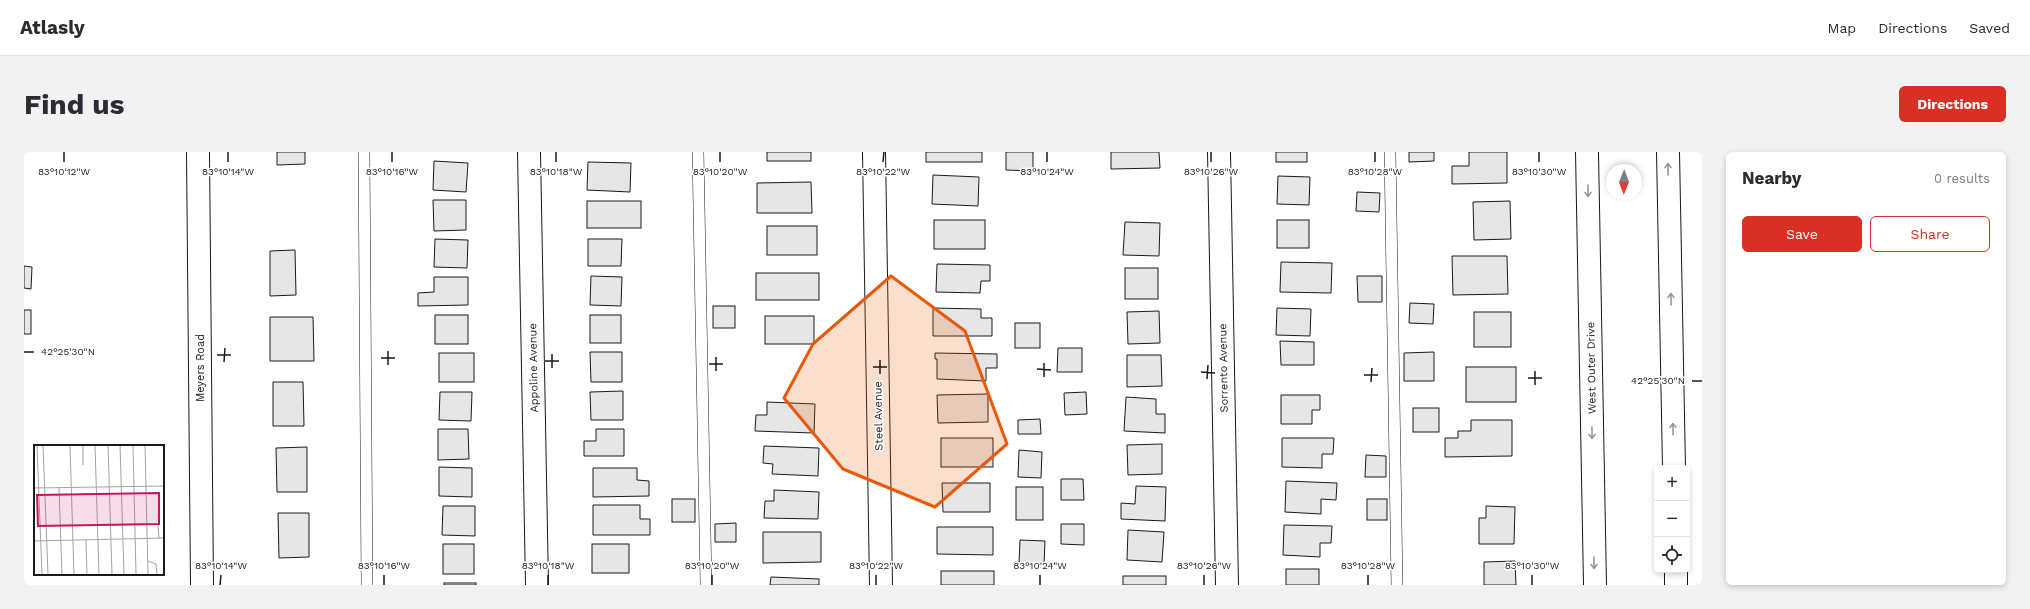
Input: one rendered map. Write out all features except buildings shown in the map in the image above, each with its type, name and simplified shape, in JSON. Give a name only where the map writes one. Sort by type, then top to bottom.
[{"type":"street","name":"Meyers Road","points":[[198,152],[202,585]]},
{"type":"street","name":"Appoline Avenue","points":[[529,152],[536,585]]},
{"type":"street","name":"Steel Avenue","points":[[874,152],[881,585]]},
{"type":"street","name":"Sorrento Avenue","points":[[1219,152],[1227,585]]},
{"type":"street","name":"West Outer Drive","points":[[1587,152],[1595,585]]},
{"type":"street","points":[[1668,152],[1674,465]]},
{"type":"street","points":[[1676,573],[1676,585]]},
{"type":"lane","points":[[364,152],[367,585]]},
{"type":"lane","points":[[698,152],[706,585]]},
{"type":"lane","points":[[1390,152],[1397,585]]},
{"type":"highlighted area","points":[[891,276],[965,331],[1007,444],[935,507],[843,469],[784,398],[813,344]]}]
